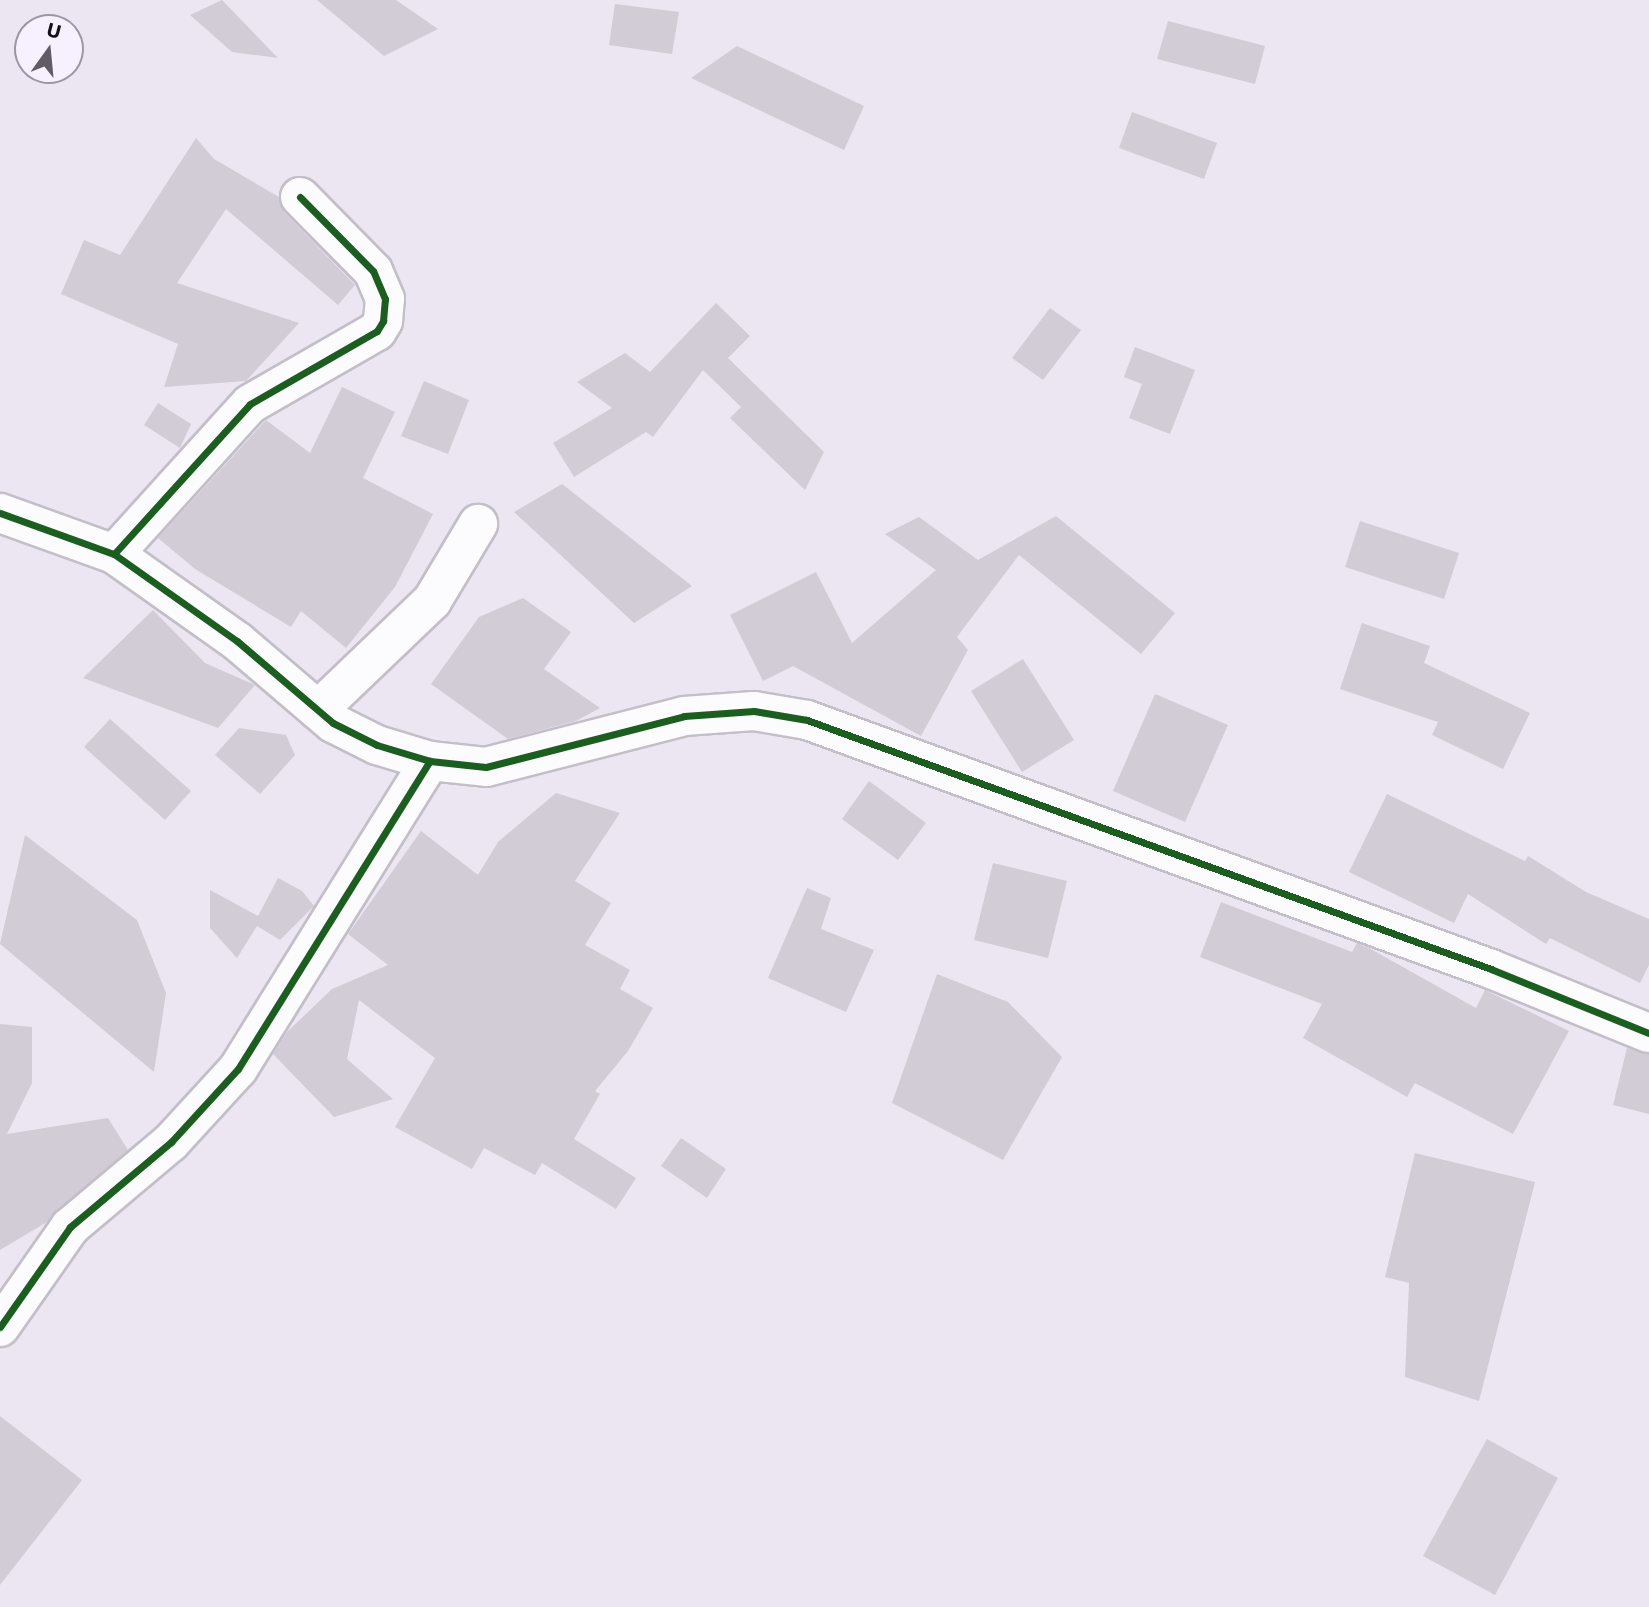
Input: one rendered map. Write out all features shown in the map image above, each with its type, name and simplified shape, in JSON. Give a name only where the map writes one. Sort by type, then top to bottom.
[{"type":"street","points":[[114,554],[250,404],[377,331],[383,321],[384,299],[373,271],[300,197]]},
{"type":"street","points":[[0,513],[114,554],[237,641],[318,710],[377,745],[430,761],[486,766],[684,716],[754,711],[807,720],[1491,969],[1649,1033]]},
{"type":"street","points":[[318,710],[432,601],[478,524]]},
{"type":"street","points":[[0,1327],[70,1227],[171,1142],[238,1069],[430,761]]},
{"type":"building","points":[[222,0],[278,58],[232,52],[190,15]]},
{"type":"building","points":[[317,0],[396,0],[438,29],[384,56]]},
{"type":"building","points":[[615,4],[679,12],[672,54],[609,45]]},
{"type":"building","points":[[1168,21],[1265,46],[1255,84],[1157,59]]},
{"type":"building","points":[[737,46],[864,106],[844,150],[691,78]]},
{"type":"building","points":[[1132,112],[1217,143],[1204,179],[1119,148]]},
{"type":"building","points":[[196,138],[214,159],[279,197],[284,212],[355,285],[338,305],[226,209],[177,283],[299,323],[246,381],[164,387],[178,344],[61,294],[84,240],[120,255]]},
{"type":"building","points":[[716,303],[750,336],[728,358],[824,452],[805,490],[730,418],[741,407],[703,370],[653,437],[646,432],[574,477],[553,443],[612,408],[577,382],[625,353],[650,372]]},
{"type":"building","points":[[1050,308],[1081,330],[1043,380],[1012,358]]},
{"type":"building","points":[[1135,347],[1195,370],[1170,434],[1129,418],[1142,384],[1124,377]]},
{"type":"building","points":[[424,381],[469,400],[448,454],[401,436]]},
{"type":"building","points":[[342,387],[395,412],[363,478],[433,514],[395,587],[346,648],[301,611],[291,627],[195,569],[158,538],[266,420],[310,453]]},
{"type":"building","points":[[158,403],[191,424],[180,448],[144,425]]},
{"type":"building","points":[[562,484],[692,586],[634,623],[514,512]]},
{"type":"building","points":[[1056,516],[1175,613],[1141,654],[1019,555],[957,637],[968,650],[921,736],[793,666],[763,681],[730,615],[816,572],[852,643],[936,570],[885,534],[919,517],[978,560]]},
{"type":"building","points":[[1360,521],[1459,553],[1444,599],[1345,567]]},
{"type":"building","points":[[523,598],[571,632],[544,669],[600,708],[576,721],[508,739],[431,684],[479,617]]},
{"type":"building","points":[[153,610],[205,663],[255,685],[218,728],[83,678]]},
{"type":"building","points":[[1362,623],[1430,646],[1424,663],[1530,713],[1503,769],[1432,735],[1438,722],[1340,689]]},
{"type":"building","points":[[1023,659],[1074,740],[1022,772],[971,691]]},
{"type":"building","points":[[1155,694],[1228,725],[1185,822],[1113,791]]},
{"type":"building","points":[[110,719],[191,791],[165,820],[84,747]]},
{"type":"building","points":[[239,728],[286,735],[295,755],[260,794],[215,755]]},
{"type":"building","points":[[869,781],[926,823],[898,860],[842,819]]},
{"type":"building","points":[[556,793],[620,813],[575,881],[611,903],[585,945],[630,970],[620,989],[653,1008],[628,1051],[595,1091],[600,1094],[574,1139],[636,1178],[616,1209],[542,1163],[535,1175],[484,1148],[472,1169],[395,1127],[435,1058],[359,1000],[347,1059],[393,1099],[334,1117],[273,1054],[287,1032],[332,989],[388,965],[348,934],[421,831],[478,875],[498,842]]},
{"type":"building","points":[[1387,794],[1525,861],[1528,856],[1586,892],[1649,919],[1649,965],[1640,983],[1550,938],[1546,944],[1468,894],[1454,923],[1349,872]]},
{"type":"building","points":[[25,835],[137,920],[166,993],[154,1072],[0,944]]},
{"type":"building","points":[[993,863],[1067,881],[1048,958],[974,940]]},
{"type":"building","points":[[278,878],[302,891],[314,906],[280,940],[257,926],[237,958],[210,928],[210,890],[258,916]]},
{"type":"building","points":[[807,888],[831,898],[821,929],[874,950],[846,1012],[768,978]]},
{"type":"building","points":[[1221,902],[1352,952],[1357,943],[1476,1008],[1485,990],[1569,1031],[1513,1134],[1415,1083],[1407,1097],[1303,1038],[1322,1004],[1200,957]]},
{"type":"building","points":[[937,974],[1008,1002],[1062,1057],[1003,1160],[892,1103]]},
{"type":"building","points":[[0,1024],[32,1027],[32,1083],[7,1134],[108,1118],[128,1150],[47,1222],[0,1250]]},
{"type":"building","points":[[1627,1048],[1649,1054],[1649,1114],[1613,1105]]},
{"type":"building","points":[[681,1138],[726,1169],[707,1198],[661,1166]]},
{"type":"building","points":[[1415,1153],[1535,1182],[1479,1401],[1405,1377],[1409,1283],[1385,1277]]},
{"type":"building","points":[[0,1416],[82,1480],[0,1585]]},
{"type":"building","points":[[1487,1439],[1558,1478],[1495,1595],[1423,1556]]},
{"type":"cycle path","points":[[114,554],[250,404],[377,331],[383,321],[385,299],[373,271],[300,197]]},
{"type":"cycle path","points":[[0,513],[114,554],[237,641],[333,723],[377,745],[430,761],[486,767],[684,716],[754,711],[807,720],[1491,969],[1649,1033]]},
{"type":"cycle path","points":[[0,1327],[70,1227],[171,1142],[238,1069],[430,761]]}]
